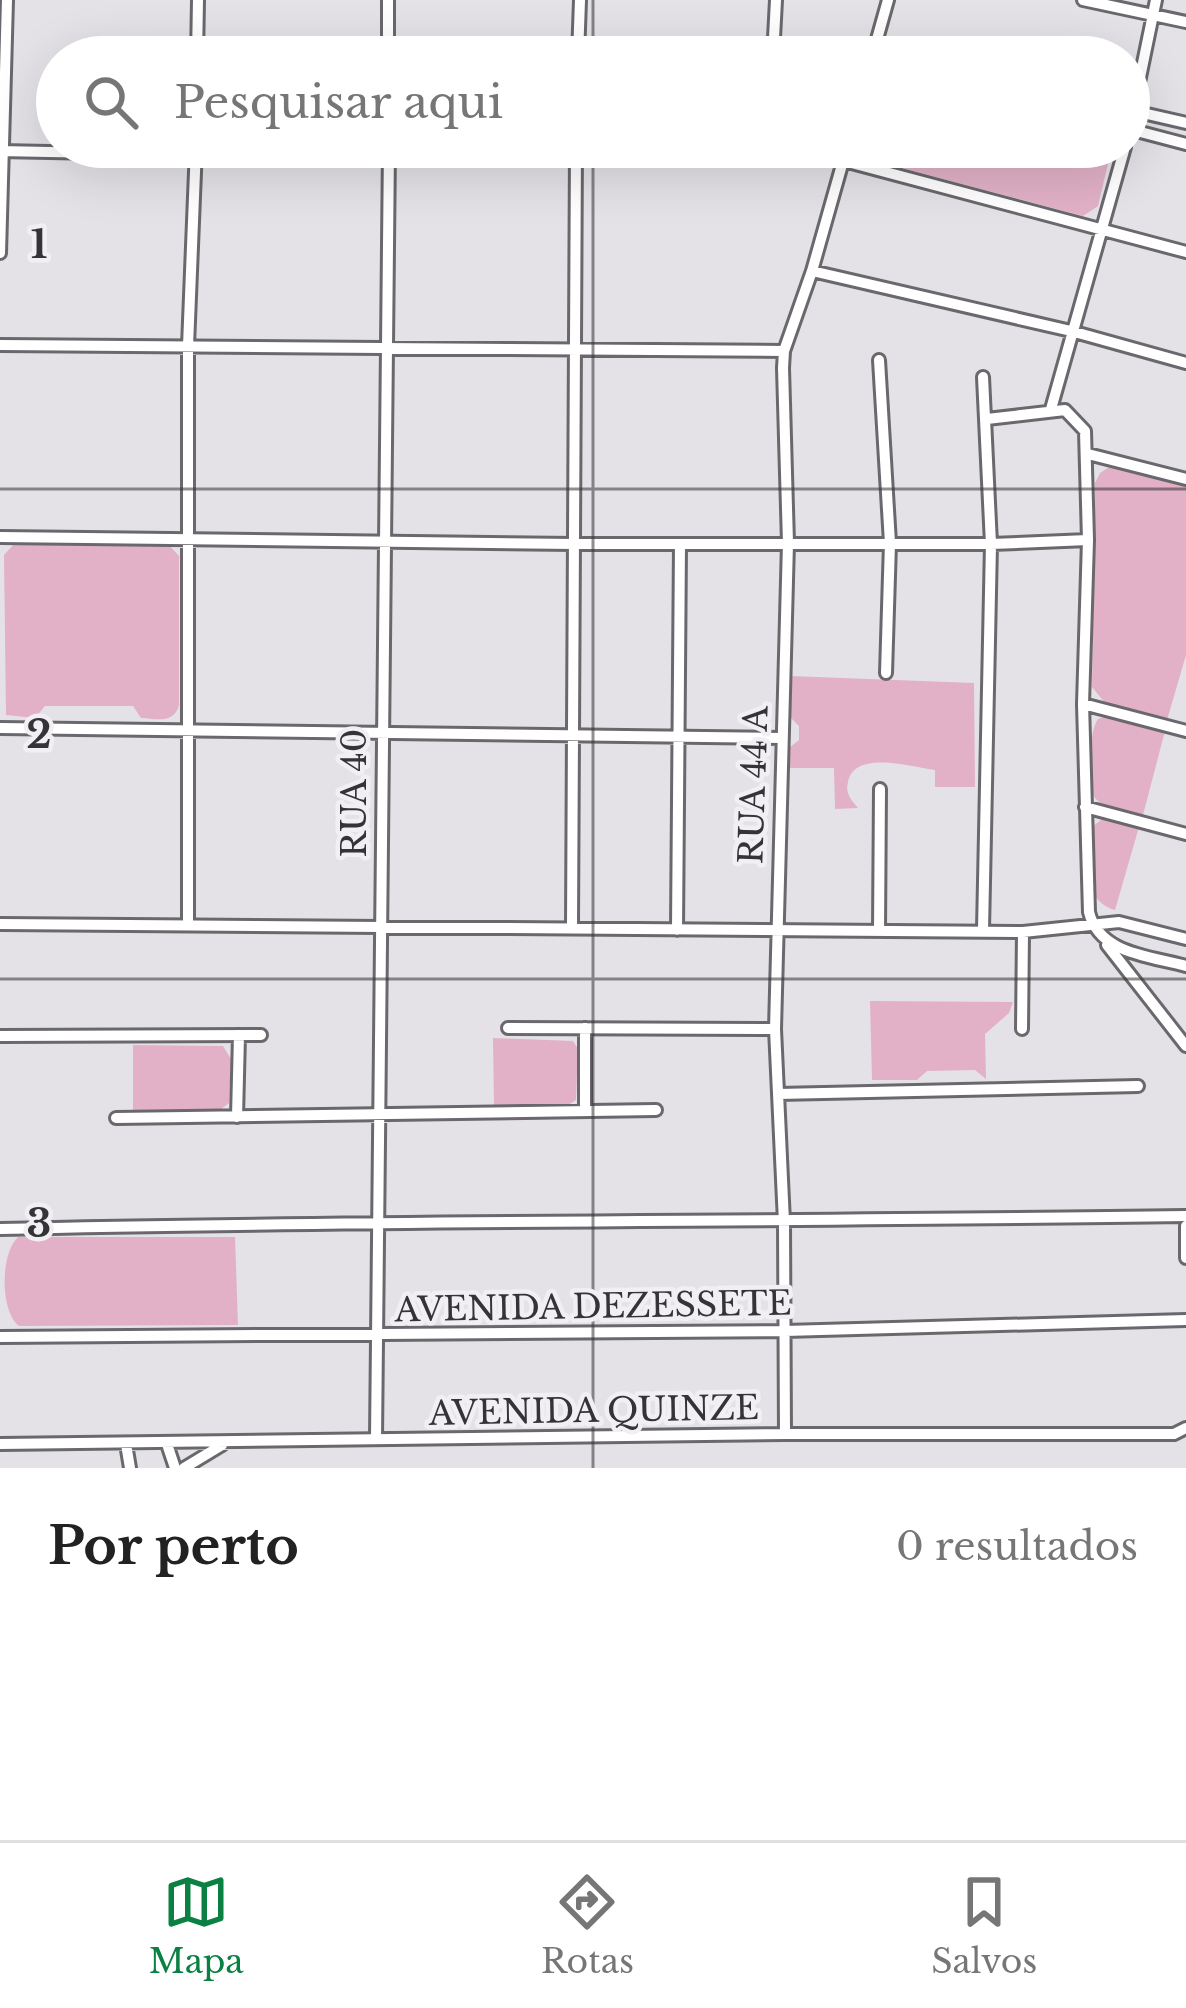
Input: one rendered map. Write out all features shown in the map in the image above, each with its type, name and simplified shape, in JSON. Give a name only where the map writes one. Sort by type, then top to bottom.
[{"type":"street","points":[[0,253],[7,0]]},
{"type":"street","points":[[197,36],[198,0]]},
{"type":"street","points":[[388,0],[388,36]]},
{"type":"street","points":[[579,36],[580,0]]},
{"type":"street","points":[[774,36],[776,0]]},
{"type":"street","points":[[878,36],[888,0]]},
{"type":"street","points":[[1084,0],[1186,22]]},
{"type":"street","points":[[1149,36],[1156,0]]},
{"type":"street","points":[[1150,115],[1186,123]]},
{"type":"street","points":[[1150,135],[1186,144]]},
{"type":"street","points":[[1,151],[36,151]]},
{"type":"street","points":[[188,925],[188,346],[195,168]]},
{"type":"street","name":"RUA 40","points":[[376,1439],[388,168]]},
{"type":"street","points":[[572,927],[576,168]]},
{"type":"street","name":"RUA 44 A","points":[[785,1434],[784,1222],[775,1029],[788,543],[784,351],[842,168]]},
{"type":"street","points":[[875,168],[1186,252]]},
{"type":"street","points":[[1051,409],[1119,168]]},
{"type":"street","points":[[812,272],[1071,331],[1186,363]]},
{"type":"street","points":[[0,345],[784,351]]},
{"type":"street","points":[[879,360],[890,543],[886,674]]},
{"type":"street","points":[[983,377],[992,544],[983,930]]},
{"type":"street","points":[[987,419],[1065,410],[1077,418],[1087,439],[1082,704],[1087,897],[1092,926],[1186,1046]]},
{"type":"street","points":[[1088,454],[1186,479]]},
{"type":"street","points":[[0,536],[574,544],[1088,540]]},
{"type":"street","points":[[677,930],[680,544]]},
{"type":"street","points":[[1082,704],[1186,731]]},
{"type":"street","points":[[0,728],[782,738]]},
{"type":"street","points":[[879,931],[880,789]]},
{"type":"street","points":[[1085,807],[1186,834]]},
{"type":"street","points":[[0,924],[1023,932],[1119,922],[1186,939]]},
{"type":"street","points":[[1022,1029],[1023,932]]},
{"type":"street","points":[[1106,944],[1186,966]]},
{"type":"street","points":[[508,1028],[775,1029]]},
{"type":"street","points":[[585,1028],[585,1111]]},
{"type":"street","points":[[237,1117],[239,1035]]},
{"type":"street","points":[[0,1036],[261,1035]]},
{"type":"street","points":[[778,1094],[1138,1086]]},
{"type":"street","points":[[116,1118],[656,1110]]},
{"type":"street","points":[[0,1228],[1186,1216]]},
{"type":"street","points":[[1186,1226],[1186,1258]]},
{"type":"street","name":"AVENIDA DEZESSETE","points":[[0,1336],[785,1331],[1186,1320]]},
{"type":"street","name":"AVENIDA QUINZE","points":[[0,1444],[1174,1434],[1186,1428]]},
{"type":"street","points":[[184,1468],[228,1442]]},
{"type":"street","points":[[127,1444],[130,1468]]},
{"type":"street","points":[[167,1444],[175,1468]]},
{"type":"shaded area","points":[[902,168],[1107,168],[1098,206],[1083,216]]},
{"type":"shaded area","points":[[1109,467],[1186,484],[1186,655],[1167,720],[1105,703],[1092,687],[1095,483]]},
{"type":"shaded area","points":[[14,544],[169,545],[179,556],[179,705],[173,715],[141,718],[133,706],[45,706],[35,718],[6,715],[4,555]]},
{"type":"shaded area","points":[[790,676],[974,683],[975,787],[935,787],[935,770],[872,763],[853,772],[848,782],[848,793],[858,808],[835,809],[834,768],[789,768],[789,748],[799,740],[799,726],[789,716]]},
{"type":"shaded area","points":[[1108,716],[1165,731],[1143,815],[1104,805],[1092,792],[1092,734],[1098,719]]},
{"type":"shaded area","points":[[1104,818],[1139,827],[1115,910],[1096,897],[1089,877],[1090,828]]},
{"type":"shaded area","points":[[870,1001],[1013,1002],[1009,1013],[985,1034],[986,1079],[975,1070],[927,1071],[917,1080],[872,1080]]},
{"type":"shaded area","points":[[493,1038],[573,1041],[578,1049],[576,1100],[568,1105],[494,1107]]},
{"type":"shaded area","points":[[133,1045],[223,1046],[231,1059],[229,1103],[221,1109],[133,1111]]},
{"type":"shaded area","points":[[18,1237],[235,1237],[238,1325],[19,1326],[8,1308],[5,1282],[8,1256]]}]
